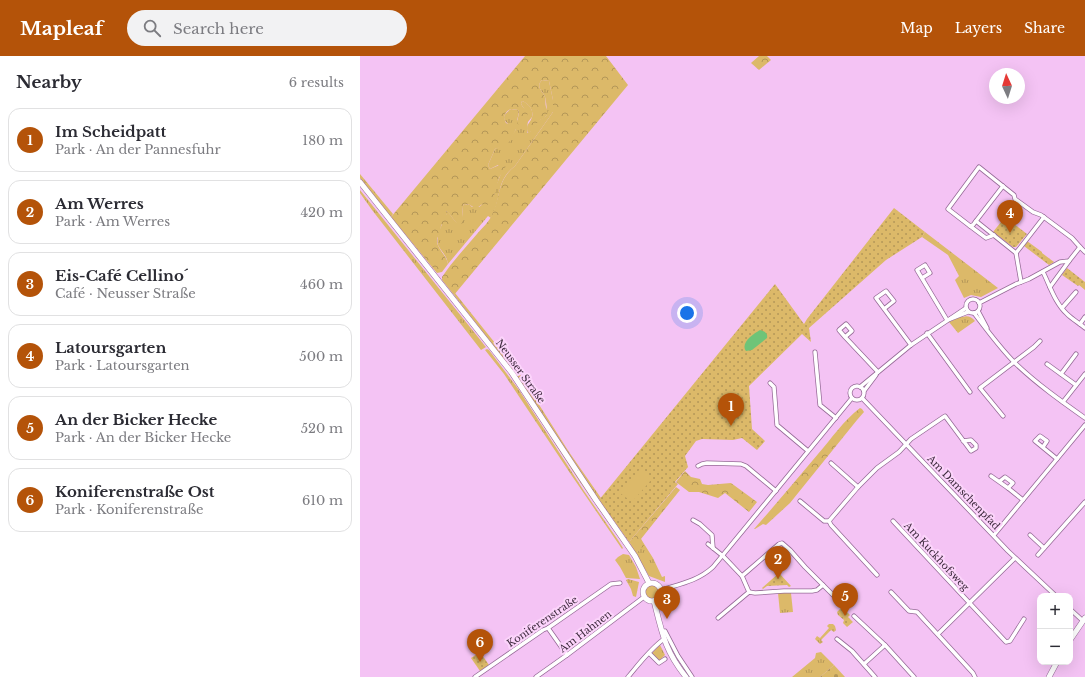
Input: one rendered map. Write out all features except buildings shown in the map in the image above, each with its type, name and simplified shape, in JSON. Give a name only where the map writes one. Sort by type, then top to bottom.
[{"type":"main road","name":"Neusser Straße","points":[[360,182],[512,373],[635,556],[649,583]]},
{"type":"main road","points":[[649,583],[660,586],[662,590],[662,594],[658,600],[654,602],[648,601],[644,597],[644,588],[649,583]]},
{"type":"main road","points":[[654,602],[661,632],[673,658],[686,677]]},
{"type":"main road","points":[[1073,636],[1084,620]]},
{"type":"main road","points":[[1049,677],[1055,665]]},
{"type":"street","points":[[994,235],[987,238],[984,237],[948,209],[979,167],[1014,195],[1015,199],[1033,212],[1044,217],[1072,238],[1085,252]]},
{"type":"street","points":[[970,226],[976,222],[1003,186]]},
{"type":"street","points":[[1016,253],[1044,217]]},
{"type":"street","points":[[976,222],[1016,253],[1021,282]]},
{"type":"street","points":[[1050,287],[1080,247]]},
{"type":"street","points":[[979,303],[1043,272],[1060,262],[1069,261]]},
{"type":"street","points":[[1043,272],[1062,308],[1085,328]]},
{"type":"street","points":[[922,278],[947,320]]},
{"type":"street","points":[[884,308],[894,301],[886,291],[876,298],[911,345]]},
{"type":"street","points":[[1062,308],[1076,292]]},
{"type":"street","points":[[852,398],[850,394],[854,387],[860,387],[927,333],[966,308],[967,303],[970,300],[975,300],[979,303]]},
{"type":"street","points":[[976,312],[980,307],[979,303]]},
{"type":"street","points":[[966,308],[968,312]]},
{"type":"street","points":[[947,320],[968,312],[976,312]]},
{"type":"street","points":[[976,312],[988,331],[1014,362],[1044,388],[1085,418]]},
{"type":"street","points":[[1080,324],[1085,317]]},
{"type":"street","points":[[927,333],[970,392]]},
{"type":"street","points":[[846,337],[877,373]]},
{"type":"street","points":[[1003,416],[980,388],[1040,341]]},
{"type":"street","points":[[815,352],[820,405],[836,418]]},
{"type":"street","points":[[1061,374],[1076,354]]},
{"type":"street","points":[[1047,364],[1076,385]]},
{"type":"street","points":[[852,398],[856,400],[862,398],[864,391],[877,373]]},
{"type":"street","points":[[1063,402],[1085,374]]},
{"type":"street","points":[[770,383],[774,387],[778,427],[808,451]]},
{"type":"street","points":[[860,387],[864,391]]},
{"type":"street","points":[[662,590],[684,584],[698,578],[723,556],[852,398]]},
{"type":"street","name":"Am Damschenpfad","points":[[862,398],[1015,558],[1053,593]]},
{"type":"street","points":[[829,521],[858,487],[877,468],[899,452],[911,439],[945,416],[963,441]]},
{"type":"street","points":[[994,535],[1085,425]]},
{"type":"street","points":[[1043,447],[1057,459]]},
{"type":"street","points":[[698,466],[707,462],[741,464],[746,466],[776,490]]},
{"type":"street","points":[[832,462],[858,487]]},
{"type":"street","points":[[991,476],[1000,481],[1023,500]]},
{"type":"street","points":[[1000,481],[1005,477],[1013,483],[1008,488]]},
{"type":"street","points":[[800,501],[824,521],[829,521]]},
{"type":"street","points":[[1038,555],[1085,502]]},
{"type":"street","points":[[693,520],[712,534],[713,548]]},
{"type":"street","points":[[829,521],[831,526],[877,575]]},
{"type":"street","name":"Am Kuckhofsweg","points":[[893,521],[1006,642],[1010,640],[1024,619]]},
{"type":"street","points":[[1030,535],[1044,548]]},
{"type":"street","points":[[742,576],[782,543],[835,597]]},
{"type":"street","points":[[708,544],[723,556],[742,576],[749,592]]},
{"type":"street","points":[[938,634],[1015,558]]},
{"type":"street","name":"Koniferenstraße","points":[[475,677],[611,584],[620,582]]},
{"type":"street","points":[[718,618],[749,592],[812,591],[817,590],[823,585]]},
{"type":"street","points":[[891,592],[909,611],[917,612],[975,677]]},
{"type":"street","name":"Am Hahnen","points":[[536,677],[644,597]]},
{"type":"street","points":[[1073,611],[1084,620]]},
{"type":"street","points":[[854,616],[914,677]]},
{"type":"street","points":[[548,628],[567,655]]},
{"type":"street","points":[[661,632],[665,631],[678,656],[692,677]]},
{"type":"street","points":[[628,677],[659,642],[664,639]]},
{"type":"street","points":[[837,639],[852,651],[875,677]]},
{"type":"street","points":[[864,664],[884,645]]},
{"type":"street","points":[[649,653],[659,663],[665,659]]},
{"type":"green space","points":[[525,56],[606,56],[628,85],[454,295],[442,280],[442,277],[454,260],[489,220],[495,208],[505,177],[515,166],[553,112],[553,100],[549,81],[542,80],[539,85],[545,97],[548,112],[532,131],[528,133],[527,130],[532,114],[531,109],[522,101],[521,104],[528,112],[526,120],[523,124],[519,125],[517,123],[518,110],[509,110],[504,117],[506,123],[516,127],[516,129],[507,144],[495,149],[488,165],[490,169],[504,163],[506,166],[499,178],[493,200],[487,205],[481,205],[476,209],[470,205],[464,204],[462,224],[458,224],[446,211],[447,215],[451,219],[450,224],[442,224],[437,240],[438,246],[448,264],[442,272],[437,273],[391,217]]},
{"type":"green space","points":[[759,56],[767,56],[771,60],[759,70],[751,63]]},
{"type":"green space","points":[[542,80],[549,81],[553,100],[553,112],[515,166],[504,178],[497,204],[491,218],[488,216],[448,264],[437,240],[447,215],[445,212],[448,212],[456,222],[460,224],[464,204],[472,207],[479,207],[494,195],[502,171],[498,165],[490,169],[488,165],[495,149],[509,141],[516,129],[507,123],[504,118],[505,115],[511,109],[518,110],[517,121],[525,110],[521,104],[522,101],[524,102],[532,111],[532,117],[528,121],[527,133],[531,131],[538,121],[547,115],[545,97],[539,87]]},
{"type":"green space","points":[[360,174],[393,214],[391,217],[360,178]]},
{"type":"green space","points":[[360,190],[486,347],[481,350],[372,210],[360,193]]},
{"type":"green space","points":[[894,208],[925,232],[922,237],[886,260],[809,328],[811,342],[802,334],[749,386],[752,429],[765,441],[757,450],[742,438],[733,440],[702,439],[696,441],[685,456],[688,467],[675,482],[678,484],[629,542],[599,500],[775,284],[804,324]]},
{"type":"green space","points":[[1005,217],[1027,234],[1016,247],[1013,247],[993,232]]},
{"type":"green space","points":[[925,232],[998,288],[981,297],[971,295],[964,298],[955,280],[959,276],[948,255],[922,237]]},
{"type":"green space","points":[[1027,241],[1054,262],[1049,265],[1024,246]]},
{"type":"green space","points":[[1067,268],[1085,282],[1085,290],[1062,275]]},
{"type":"green space","points":[[455,293],[519,373],[569,452],[601,498],[599,500],[517,376],[454,295]]},
{"type":"green space","points":[[962,316],[972,318],[975,321],[958,333],[949,322]]},
{"type":"green space","points":[[487,349],[519,390],[584,491],[618,540],[623,548],[622,549],[504,374],[485,350]]},
{"type":"green space","points":[[505,368],[518,384],[581,482],[626,548],[580,482]]},
{"type":"green space","points":[[860,408],[864,412],[790,503],[766,525],[763,524],[754,529],[843,424]]},
{"type":"green space","points":[[640,469],[652,479],[632,502],[620,493]]},
{"type":"green space","points":[[685,471],[691,477],[700,479],[702,484],[708,485],[731,483],[757,502],[749,512],[725,493],[718,498],[699,492],[689,492],[676,482]]},
{"type":"green space","points":[[676,487],[680,490],[641,539],[644,546],[637,552],[629,542]]},
{"type":"green space","points":[[641,539],[653,558],[662,577],[665,576],[665,582],[649,576],[629,542],[638,552]]},
{"type":"green space","points":[[623,554],[629,555],[636,567],[640,579],[626,578],[615,560]]},
{"type":"green space","points":[[779,573],[791,586],[767,586],[763,589],[762,588]]},
{"type":"green space","points":[[628,579],[639,582],[636,597],[633,596],[626,580]]},
{"type":"green space","points":[[649,585],[655,585],[659,589],[659,595],[655,599],[649,599],[645,595],[645,589]]},
{"type":"green space","points":[[778,593],[791,593],[793,612],[780,613]]},
{"type":"green space","points":[[842,607],[850,615],[848,617],[853,622],[847,627],[843,623],[844,620],[838,615],[837,612]]},
{"type":"green space","points":[[829,624],[833,624],[836,630],[834,632],[831,630],[821,640],[823,642],[820,644],[815,639],[817,636],[820,638],[829,628],[827,626]]},
{"type":"green space","points":[[660,645],[665,655],[659,661],[651,654]]},
{"type":"green space","points":[[480,652],[489,665],[480,671],[471,658]]},
{"type":"green space","points":[[821,652],[834,665],[820,677],[792,677],[815,658],[816,653]]},
{"type":"green space","points":[[834,665],[845,677],[820,677]]},
{"type":"shaded area","points":[[760,330],[765,332],[767,338],[752,350],[746,351],[746,342],[751,336]]},
{"type":"place","name":"Latoursgarten","points":[[1010,233]]},
{"type":"place","name":"Im Scheidpatt","points":[[731,426]]},
{"type":"place","name":"Am Werres","points":[[778,579]]},
{"type":"place","name":"An der Bicker Hecke","points":[[845,616]]},
{"type":"place","name":"Eis-Café Cellino´","points":[[667,619]]},
{"type":"place","name":"Koniferenstraße Ost","points":[[480,662]]}]
